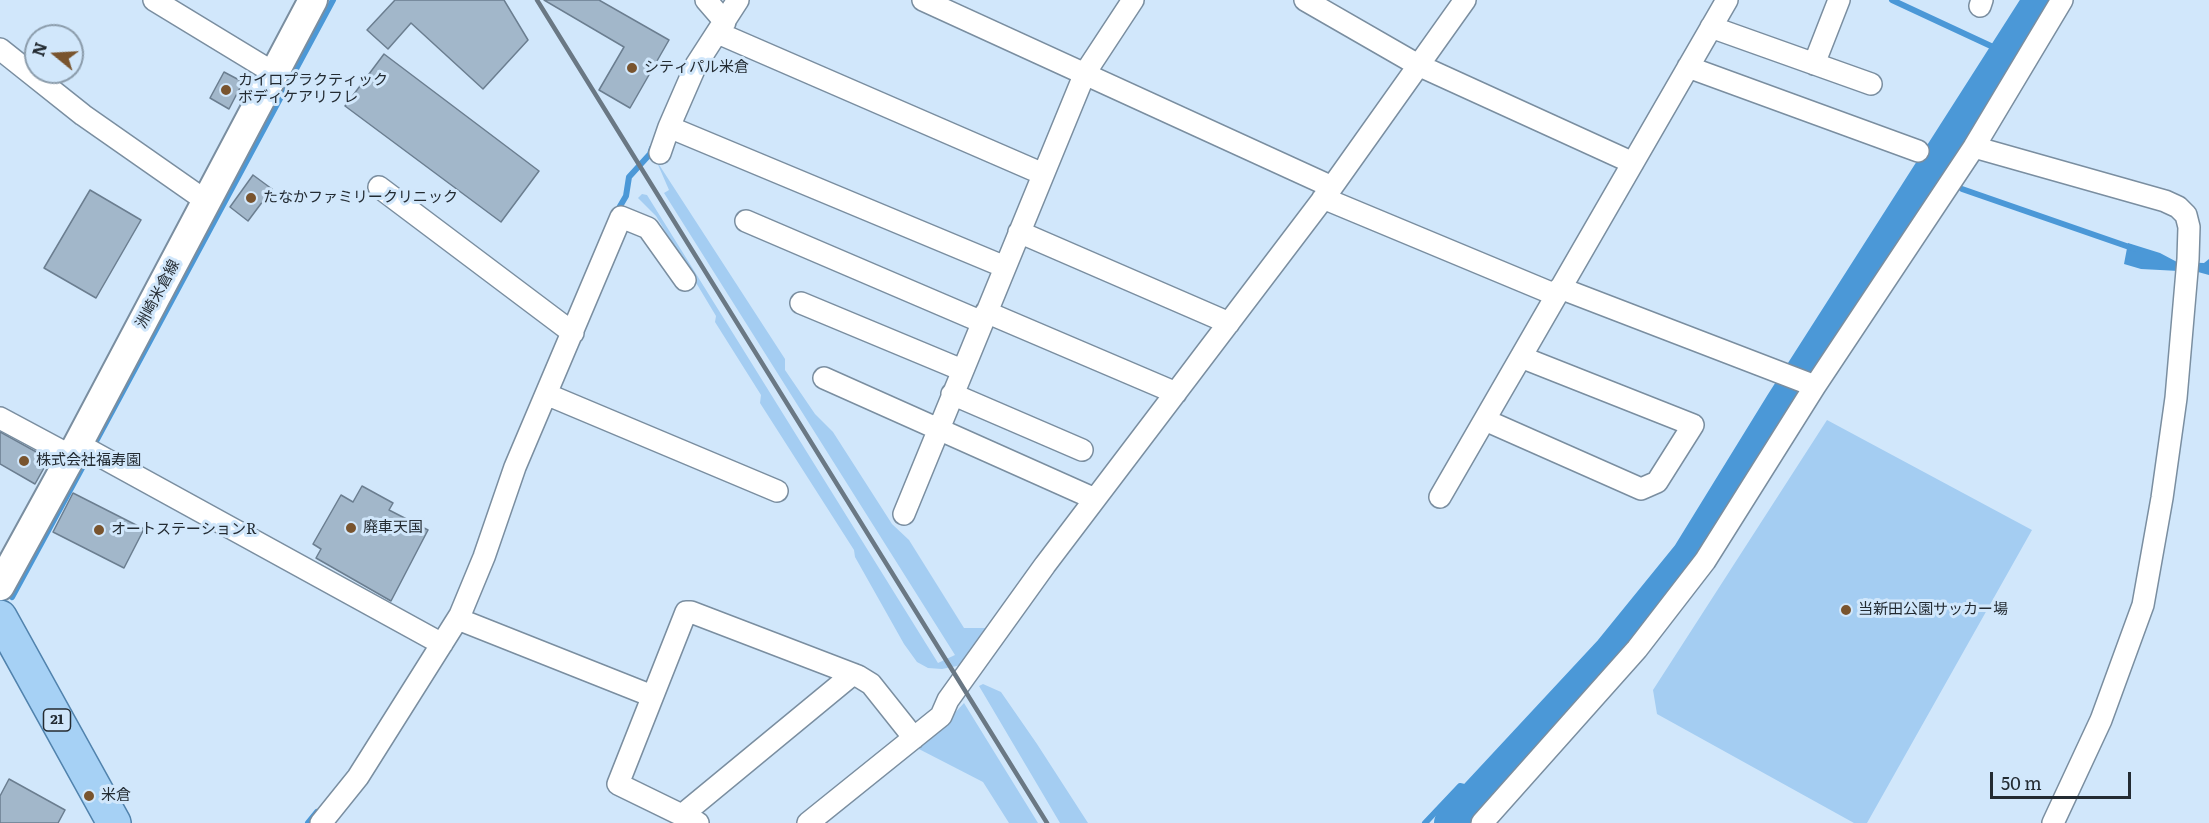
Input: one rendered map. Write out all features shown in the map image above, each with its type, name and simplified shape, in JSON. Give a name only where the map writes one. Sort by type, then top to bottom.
[{"type":"main road","name":"洲崎米倉線","points":[[0,586],[75,450],[313,0]]},
{"type":"main road","name":"21","points":[[0,617],[114,823]]},
{"type":"street","points":[[154,0],[274,73]]},
{"type":"street","points":[[706,0],[721,28],[1043,174]]},
{"type":"street","points":[[660,153],[696,65],[738,0]]},
{"type":"street","points":[[923,0],[1085,73],[1327,192],[1558,291],[1811,385]]},
{"type":"street","points":[[1305,0],[1418,65],[1633,163]]},
{"type":"street","points":[[808,823],[941,716],[948,700],[1327,192],[1465,0]]},
{"type":"street","points":[[1440,497],[1727,0]]},
{"type":"street","points":[[1814,64],[1839,0]]},
{"type":"street","points":[[1482,823],[1637,649],[1705,561],[1811,385],[1974,147],[2062,0]]},
{"type":"street","points":[[904,514],[1085,73],[1124,2]]},
{"type":"street","points":[[1711,27],[1871,84]]},
{"type":"street","points":[[0,49],[83,115],[207,201]]},
{"type":"street","points":[[1688,67],[1918,151]]},
{"type":"street","points":[[669,127],[1005,267]]},
{"type":"street","points":[[1974,147],[2165,201],[2178,207],[2186,215],[2189,227],[2188,267],[2176,398],[2162,498],[2143,605],[2101,720],[2053,823]]},
{"type":"street","points":[[379,188],[568,329]]},
{"type":"street","points":[[321,823],[357,777],[436,641],[458,619],[484,557],[515,467],[546,394],[568,329],[621,217],[648,228],[685,280]]},
{"type":"street","points":[[746,221],[1176,393]]},
{"type":"street","points":[[1019,232],[1229,323]]},
{"type":"street","points":[[801,303],[962,370]]},
{"type":"street","points":[[1485,420],[1641,489],[1657,482],[1693,425],[1521,357]]},
{"type":"street","points":[[824,378],[1095,500]]},
{"type":"street","points":[[546,394],[777,491]]},
{"type":"street","points":[[952,394],[1082,450]]},
{"type":"street","points":[[0,418],[75,450],[436,641]]},
{"type":"street","points":[[853,674],[690,819],[618,784],[686,612],[853,674],[871,684],[914,738]]},
{"type":"street","points":[[458,619],[652,696]]},
{"type":"shaded area","points":[[656,160],[785,359],[785,370],[815,414],[833,432],[892,524],[909,540],[964,628],[991,628],[968,660],[957,666],[942,669],[928,668],[917,662],[904,644],[855,557],[854,550],[760,403],[761,395],[715,322],[716,316],[656,216],[638,198],[642,194],[647,195],[938,663],[955,655],[664,193],[669,190]]},
{"type":"shaded area","name":"当新田公園サッカー場","points":[[1827,420],[2032,530],[1867,823],[1854,823],[1657,714],[1653,690]]},
{"type":"shaded area","points":[[983,684],[1001,692],[1088,823],[1060,823],[979,686]]},
{"type":"shaded area","points":[[964,703],[1038,823],[1009,823],[983,782],[915,747]]},
{"type":"water","points":[[2128,243],[2160,253],[2177,262],[2204,263],[2209,259],[2209,275],[2198,272],[2141,269],[2124,264]]},
{"type":"building","points":[[395,0],[504,0],[528,40],[483,89],[411,23],[388,49],[367,30]]},
{"type":"building","name":"シティパル米倉","points":[[544,0],[599,0],[669,40],[630,108],[599,90],[624,47]]},
{"type":"building","points":[[384,54],[539,171],[501,222],[345,106]]},
{"type":"building","name":"カイロプラクティック ボディケアリフレ","points":[[224,72],[243,82],[229,109],[210,98]]},
{"type":"building","name":"たなかファミリークリニック","points":[[253,175],[272,189],[248,221],[230,207]]},
{"type":"building","points":[[90,190],[141,220],[96,298],[44,268]]},
{"type":"building","name":"株式会社福寿園","points":[[0,432],[49,459],[35,484],[0,464]]},
{"type":"building","points":[[362,486],[393,503],[389,510],[428,530],[391,601],[316,558],[321,549],[313,544],[341,495],[353,502]]},
{"type":"building","points":[[73,493],[144,529],[124,568],[53,532]]},
{"type":"building","points":[[9,779],[65,810],[58,823],[0,823],[0,796]]},
{"type":"waterway","points":[[95,443],[333,0]]},
{"type":"waterway","points":[[1892,0],[2006,53]]},
{"type":"waterway","points":[[1451,823],[1611,651],[1689,555],[1782,404],[2040,0]]},
{"type":"waterway","points":[[616,213],[626,196],[629,177],[650,154],[652,148]]},
{"type":"waterway","points":[[1928,177],[1940,182]]},
{"type":"waterway","points":[[1962,189],[2135,249]]},
{"type":"waterway","points":[[12,597],[82,468]]},
{"type":"waterway","points":[[1425,823],[1460,786],[1481,791]]},
{"type":"waterway","points":[[308,823],[317,812]]},
{"type":"railway","points":[[537,0],[1047,823]]},
{"type":"place","name":"シティパル米倉","points":[[632,68]]},
{"type":"place","name":"カイロプラクティック ボディケアリフレ","points":[[226,90]]},
{"type":"place","name":"たなかファミリークリニック","points":[[251,198]]},
{"type":"place","name":"株式会社福寿園","points":[[24,461]]},
{"type":"place","name":"廃車天国","points":[[351,528]]},
{"type":"place","name":"オートステーションR","points":[[99,530]]},
{"type":"place","name":"当新田公園サッカー場","points":[[1846,610]]},
{"type":"place","name":"米倉","points":[[89,796]]}]
